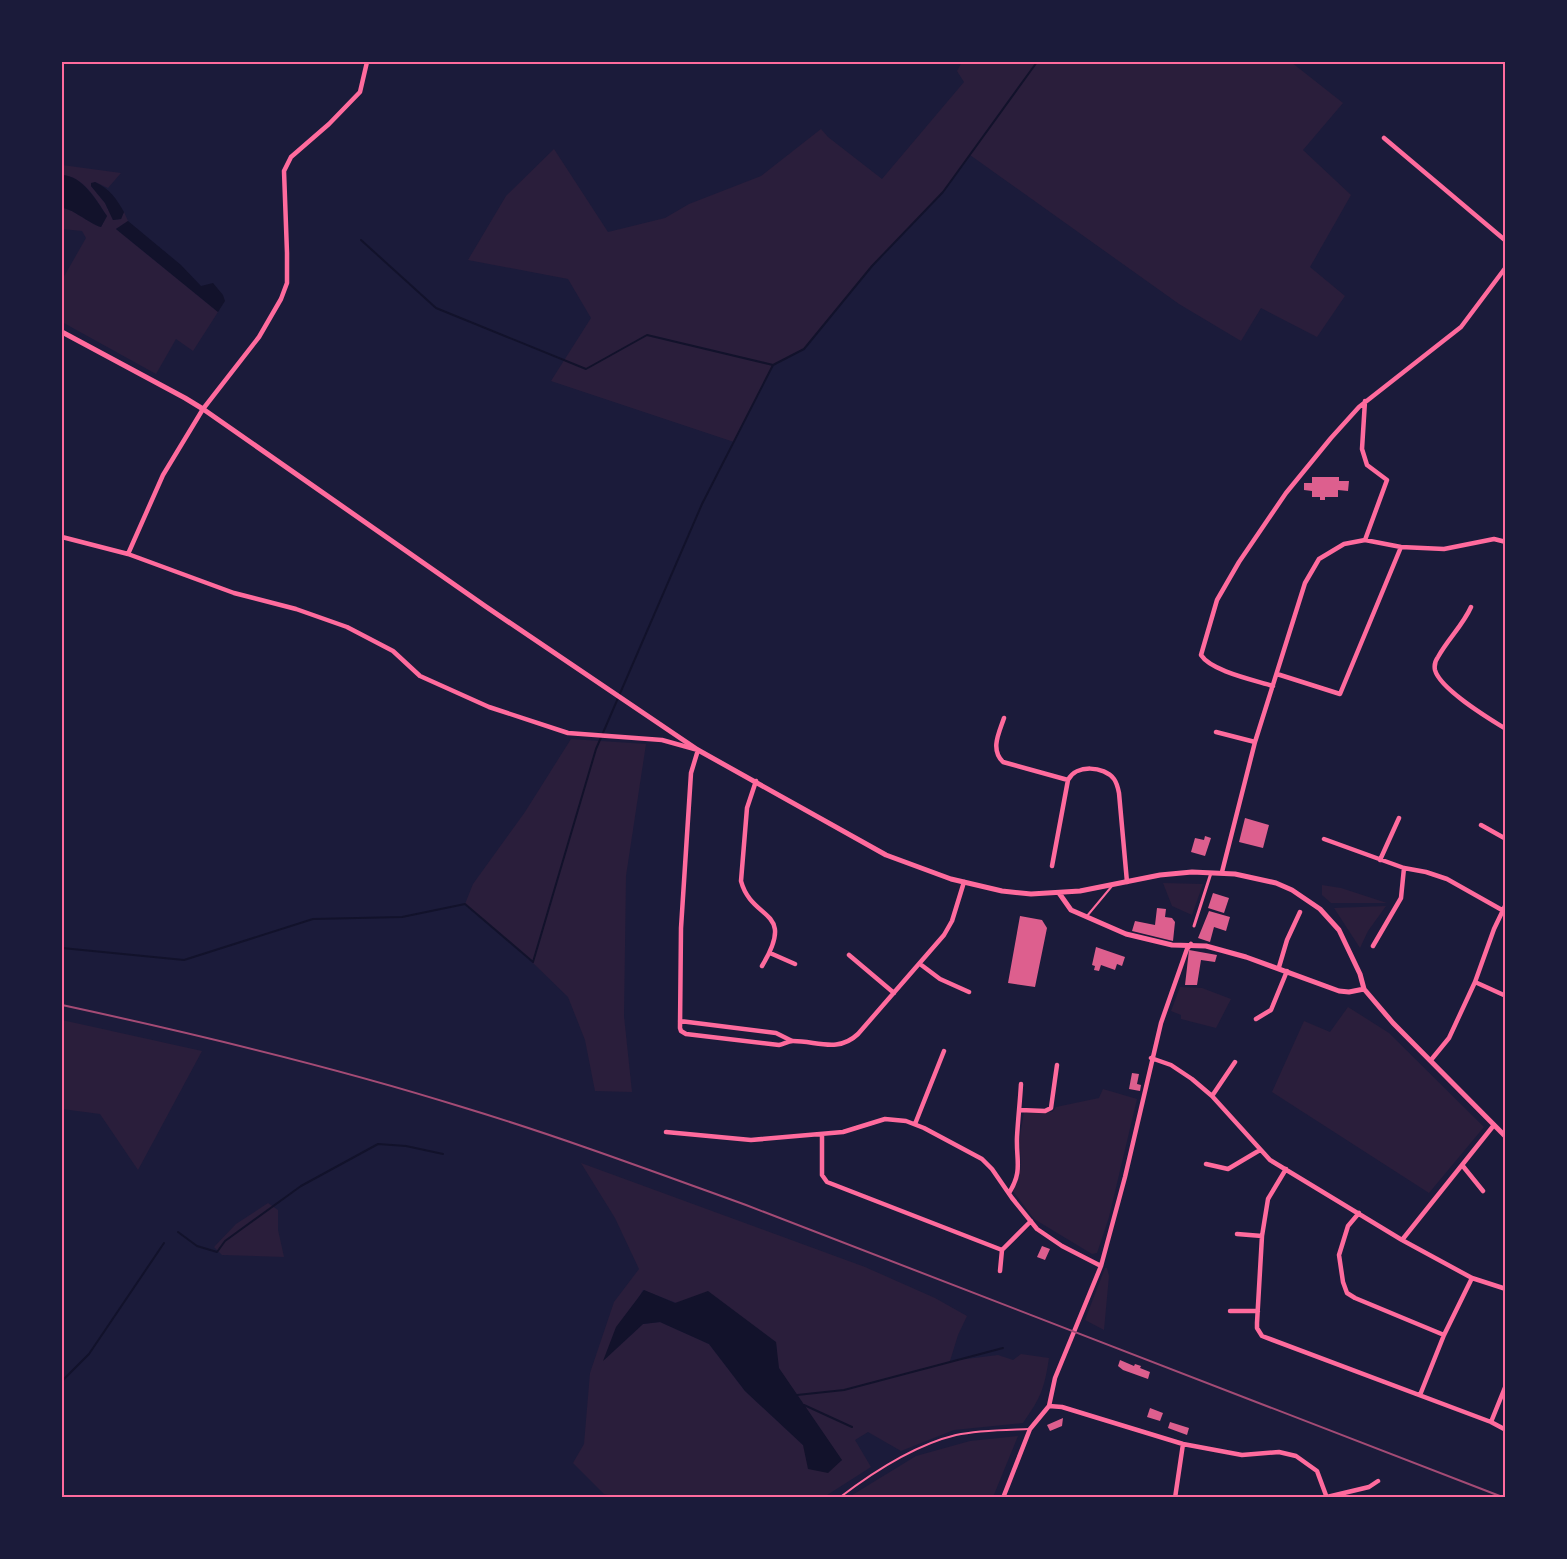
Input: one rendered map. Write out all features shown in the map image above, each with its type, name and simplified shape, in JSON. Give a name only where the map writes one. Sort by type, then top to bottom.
[{"type":"street","points":[[128,554],[163,475],[203,410],[259,337],[281,299],[287,283],[284,171],[291,157],[329,124],[360,92],[367,62]]},
{"type":"street","points":[[1384,138],[1506,242]]},
{"type":"street","points":[[1273,686],[1231,672],[1204,659],[1201,655],[1217,600],[1239,562],[1286,493],[1331,438],[1365,402],[1461,327],[1506,267]]},
{"type":"street","points":[[62,332],[185,398],[698,750],[886,855],[925,871],[963,882],[1018,893],[1059,893],[1112,886],[1177,873],[1212,872],[1276,883],[1292,890],[1320,909],[1339,930],[1360,974],[1364,989],[1392,1023],[1506,1137]]},
{"type":"street","points":[[1365,402],[1362,449],[1367,465],[1388,480],[1365,540]]},
{"type":"street","points":[[62,537],[128,554],[234,593],[296,609],[354,630],[393,651],[420,676],[489,707],[568,733],[662,740],[698,750]]},
{"type":"street","points":[[1222,872],[1255,742],[1305,583],[1319,559],[1344,544],[1365,540],[1401,547],[1444,549],[1494,539],[1506,542]]},
{"type":"street","points":[[1277,674],[1340,694],[1401,547]]},
{"type":"street","points":[[1471,607],[1466,618],[1438,656],[1434,666],[1435,671],[1459,697],[1506,729]]},
{"type":"street","points":[[1004,718],[996,742],[999,757],[1010,764],[1068,780]]},
{"type":"street","points":[[1216,732],[1255,742]]},
{"type":"street","points":[[698,750],[691,773],[681,928],[680,1020],[681,1030],[686,1034],[774,1045],[792,1041],[833,1046],[846,1043],[858,1034],[948,930],[963,882]]},
{"type":"street","points":[[1052,866],[1068,780],[1073,773],[1084,768],[1105,773],[1115,780],[1119,793],[1127,882]]},
{"type":"street","points":[[756,781],[747,808],[741,881],[744,892],[771,918],[775,925],[775,938],[762,966]]},
{"type":"street","points":[[1380,860],[1399,818]]},
{"type":"street","points":[[1481,825],[1506,839]]},
{"type":"street","points":[[1324,839],[1404,868],[1447,879],[1502,910]]},
{"type":"street","points":[[1373,946],[1401,898],[1404,868]]},
{"type":"street","points":[[1194,926],[1212,872]]},
{"type":"street","points":[[1059,893],[1071,910],[1126,934],[1172,945],[1206,946],[1246,957],[1339,991],[1364,989]]},
{"type":"street","points":[[1431,1060],[1449,1038],[1475,982],[1506,904]]},
{"type":"street","points":[[1278,968],[1287,940],[1300,912]]},
{"type":"street","points":[[1003,1497],[1030,1429],[1049,1406],[1055,1378],[1101,1266],[1125,1177],[1161,1023],[1187,949],[1191,945]]},
{"type":"street","points":[[770,952],[795,964]]},
{"type":"street","points":[[849,955],[894,993]]},
{"type":"street","points":[[920,964],[940,979],[969,992]]},
{"type":"street","points":[[1256,1019],[1271,1010],[1287,971]]},
{"type":"street","points":[[1475,982],[1506,996]]},
{"type":"street","points":[[680,1020],[776,1033],[792,1041]]},
{"type":"street","points":[[915,1124],[944,1051]]},
{"type":"street","points":[[1152,1058],[1171,1065],[1212,1096],[1270,1160],[1402,1240],[1472,1278],[1506,1289]]},
{"type":"street","points":[[1212,1096],[1235,1062]]},
{"type":"street","points":[[1020,1110],[1045,1111],[1051,1108],[1056,1065]]},
{"type":"street","points":[[1009,1193],[1019,1168],[1017,1137],[1021,1084]]},
{"type":"street","points":[[666,1132],[751,1140],[822,1135],[855,1129],[885,1119],[899,1119],[915,1124],[982,1159],[1031,1221],[1050,1239],[1101,1266]]},
{"type":"street","points":[[1402,1240],[1494,1125]]},
{"type":"street","points":[[822,1135],[822,1175],[827,1182],[1002,1250]]},
{"type":"street","points":[[1206,1164],[1228,1169],[1260,1150]]},
{"type":"street","points":[[1462,1165],[1483,1191]]},
{"type":"street","points":[[1286,1169],[1268,1199],[1262,1236],[1257,1328],[1262,1336],[1491,1422],[1506,1430]]},
{"type":"street","points":[[1359,1213],[1348,1226],[1339,1255],[1347,1293],[1444,1335]]},
{"type":"street","points":[[1000,1271],[1002,1250],[1031,1221]]},
{"type":"street","points":[[1237,1234],[1262,1236]]},
{"type":"street","points":[[1419,1395],[1444,1335],[1472,1278]]},
{"type":"street","points":[[1230,1311],[1258,1311]]},
{"type":"street","points":[[1491,1422],[1506,1385]]},
{"type":"street","points":[[1049,1406],[1062,1407],[1184,1444],[1242,1455],[1279,1452],[1296,1456],[1317,1471],[1327,1497],[1369,1487],[1378,1481]]},
{"type":"street","points":[[1175,1497],[1184,1444]]},
{"type":"lane","points":[[1086,916],[1112,886]]},
{"type":"lane","points":[[839,1497],[877,1469],[916,1450],[956,1436],[1030,1429]]},
{"type":"shaded area","points":[[962,62],[1291,62],[1343,103],[1303,150],[1351,195],[1310,267],[1345,296],[1317,337],[1261,308],[1241,341],[1179,304],[970,155],[943,192],[872,266],[804,349],[773,365],[734,442],[551,381],[591,318],[568,279],[468,260],[506,196],[554,149],[608,232],[665,218],[689,204],[761,176],[821,129],[882,179],[964,82],[957,71]]},
{"type":"shaded area","points":[[62,165],[121,173],[108,188],[95,182],[91,186],[105,203],[113,220],[121,219],[124,212],[128,221],[116,229],[218,312],[193,351],[176,339],[156,374],[62,322],[62,280],[86,238],[82,231],[62,229],[62,208],[101,227],[107,216],[83,184],[70,176],[62,175]]},
{"type":"shaded area","points":[[62,175],[70,176],[83,184],[93,196],[107,216],[101,227],[62,208]]},
{"type":"shaded area","points":[[95,182],[115,198],[124,212],[121,219],[113,220],[105,203],[91,186],[91,183]]},
{"type":"shaded area","points":[[128,221],[181,265],[201,286],[213,283],[225,301],[218,312],[116,229]]},
{"type":"shaded area","points":[[571,739],[646,744],[626,876],[624,1016],[632,1092],[595,1091],[585,1040],[568,997],[532,962],[465,904],[473,884],[525,812]]},
{"type":"shaded area","points":[[1163,883],[1203,884],[1192,915],[1172,906]]},
{"type":"shaded area","points":[[1322,885],[1341,888],[1387,903],[1331,903],[1322,895]]},
{"type":"shaded area","points":[[1386,906],[1368,931],[1360,948],[1334,908]]},
{"type":"shaded area","points":[[1180,987],[1202,988],[1231,999],[1216,1028],[1181,1019],[1181,1015],[1171,1011]]},
{"type":"shaded area","points":[[1348,1007],[1389,1033],[1484,1127],[1429,1193],[1272,1092],[1304,1021],[1330,1032]]},
{"type":"shaded area","points":[[62,1020],[202,1051],[138,1170],[100,1114],[62,1109]]},
{"type":"shaded area","points":[[1103,1089],[1137,1099],[1109,1217],[1097,1253],[1092,1254],[1034,1219],[1013,1191],[1020,1171],[1020,1137],[1024,1112],[1052,1112],[1056,1107],[1099,1098]]},
{"type":"shaded area","points":[[581,1163],[865,1267],[935,1298],[967,1316],[950,1361],[998,1355],[1013,1360],[1021,1354],[1049,1358],[1041,1393],[1023,1423],[954,1430],[901,1451],[868,1432],[855,1440],[871,1467],[824,1497],[617,1497],[604,1494],[573,1463],[584,1444],[590,1373],[614,1302],[639,1269],[615,1218]],"holes":[[[643,1290],[776,1342],[778,1368],[842,1461],[803,1445],[745,1391],[709,1344],[660,1322],[643,1324],[604,1360]]]},
{"type":"shaded area","points":[[268,1203],[278,1210],[278,1230],[284,1257],[222,1255],[214,1247],[236,1224]]},
{"type":"shaded area","points":[[1105,1268],[1109,1276],[1104,1330],[1085,1320]]},
{"type":"shaded area","points":[[644,1290],[675,1303],[708,1291],[776,1342],[779,1368],[842,1460],[828,1473],[808,1469],[803,1445],[745,1391],[709,1344],[660,1322],[643,1324],[603,1361],[616,1327]]},
{"type":"shaded area","points":[[1018,1436],[993,1497],[849,1497],[916,1456],[970,1441]]},
{"type":"building","points":[[1312,477],[1339,477],[1339,481],[1349,481],[1348,491],[1338,490],[1338,497],[1325,497],[1325,500],[1312,497],[1312,491],[1304,490],[1304,483],[1312,483]]},
{"type":"building","points":[[1245,818],[1269,825],[1263,848],[1239,842]]},
{"type":"building","points":[[1205,836],[1211,838],[1205,856],[1191,852],[1195,838],[1204,840]]},
{"type":"building","points":[[1213,893],[1229,898],[1224,913],[1208,908]]},
{"type":"building","points":[[1157,908],[1166,909],[1165,917],[1172,918],[1175,922],[1173,941],[1132,931],[1135,921],[1155,925]]},
{"type":"building","points":[[1209,911],[1230,917],[1226,931],[1214,927],[1210,942],[1198,938]]},
{"type":"building","points":[[1020,916],[1042,920],[1047,928],[1035,987],[1008,983]]},
{"type":"building","points":[[1096,947],[1125,957],[1122,966],[1117,964],[1115,970],[1101,965],[1099,971],[1094,970],[1095,966],[1092,965]]},
{"type":"building","points":[[1189,950],[1217,955],[1215,962],[1201,960],[1197,985],[1185,985]]},
{"type":"building","points":[[1132,1073],[1139,1074],[1137,1084],[1141,1085],[1140,1091],[1129,1089]]},
{"type":"building","points":[[1042,1246],[1050,1249],[1045,1260],[1037,1257]]},
{"type":"building","points":[[1120,1360],[1134,1366],[1135,1364],[1141,1366],[1140,1368],[1150,1372],[1148,1379],[1123,1370],[1118,1366]]},
{"type":"building","points":[[1150,1408],[1163,1413],[1160,1421],[1147,1417]]},
{"type":"building","points":[[1063,1418],[1062,1426],[1050,1431],[1047,1425]]},
{"type":"building","points":[[1170,1422],[1189,1428],[1187,1435],[1168,1428]]},
{"type":"waterway","points":[[62,948],[184,960],[313,919],[402,917],[465,904],[533,962],[596,749],[702,504],[773,365],[804,349],[872,266],[943,192],[1037,62]]},
{"type":"waterway","points":[[361,240],[436,308],[586,369],[647,335],[773,365]]},
{"type":"waterway","points":[[178,1232],[197,1246],[217,1252],[225,1241],[301,1186],[378,1144],[406,1146],[443,1154]]},
{"type":"waterway","points":[[62,1381],[89,1354],[164,1243]]},
{"type":"waterway","points":[[797,1395],[844,1390],[1003,1348]]},
{"type":"waterway","points":[[804,1405],[852,1427]]},
{"type":"railway","points":[[62,1005],[313,1064],[413,1092],[569,1142],[746,1205],[1505,1498]]}]
